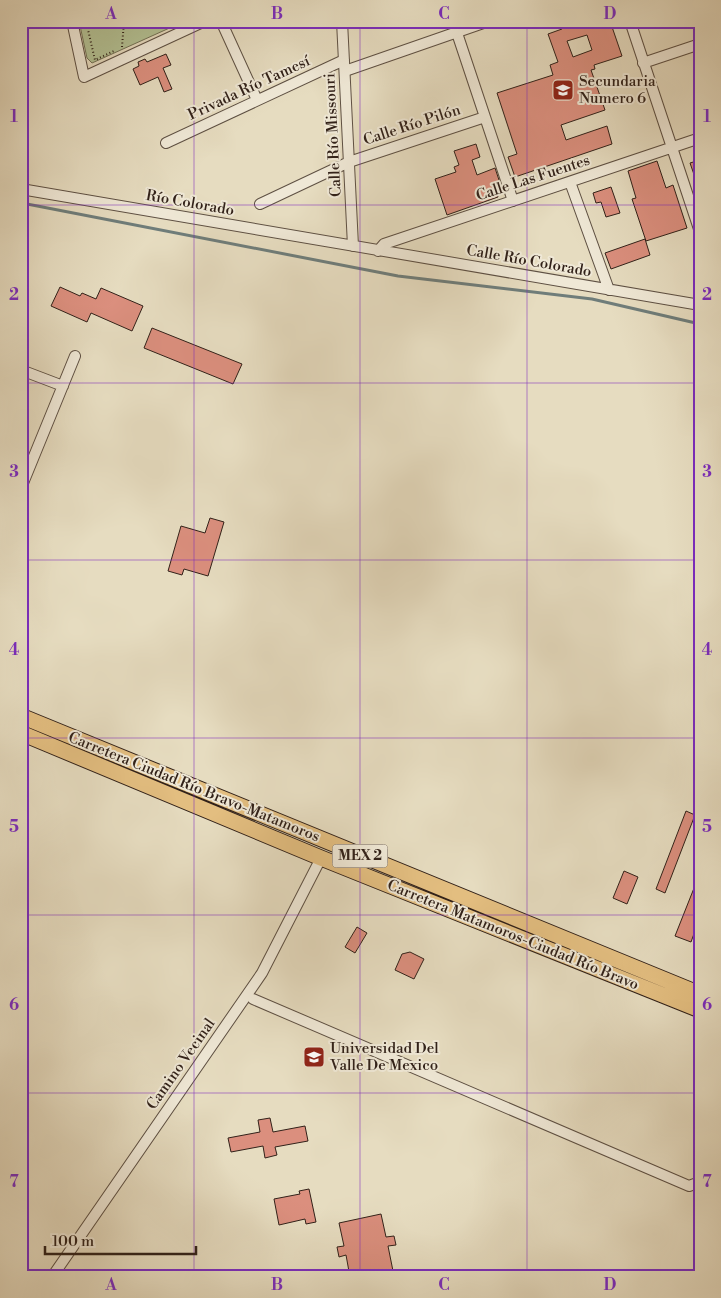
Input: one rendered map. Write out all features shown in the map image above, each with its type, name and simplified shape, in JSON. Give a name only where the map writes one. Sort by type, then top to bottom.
[{"type":"highway","name":"Carretera Ciudad Río Bravo-Matamoros","points":[[21,716],[700,994]]},
{"type":"highway","name":"Carretera Matamoros-Ciudad Río Bravo","points":[[21,734],[321,858],[700,1010]]},
{"type":"highway","points":[[116,772],[122,758]]},
{"type":"highway","points":[[472,919],[477,904]]},
{"type":"street","points":[[72,21],[84,77],[205,21]]},
{"type":"street","points":[[220,21],[257,100]]},
{"type":"street","name":"Calle Río Missouri","points":[[342,21],[354,246]]},
{"type":"street","name":"Privada Río Tamesí","points":[[166,143],[257,100],[344,66],[457,33],[489,21]]},
{"type":"street","points":[[630,21],[699,228]]},
{"type":"street","points":[[457,33],[513,201]]},
{"type":"street","points":[[643,63],[700,44]]},
{"type":"street","name":"Calle Río Pilón","points":[[260,204],[349,162],[485,117]]},
{"type":"street","name":"Calle Las Fuentes","points":[[378,251],[384,244],[700,138]]},
{"type":"street","points":[[570,182],[609,290]]},
{"type":"street","name":"Río Colorado","points":[[21,189],[354,246]]},
{"type":"street","name":"Calle Río Colorado","points":[[354,246],[700,305]]},
{"type":"street","points":[[21,488],[76,356]]},
{"type":"street","points":[[21,370],[63,386]]},
{"type":"street","name":"Camino Vecinal","points":[[52,1277],[262,973],[321,858]]},
{"type":"street","points":[[252,999],[689,1186],[700,1182]]},
{"type":"path","points":[[86,21],[95,60],[130,44]]},
{"type":"path","points":[[122,48],[124,21]]},
{"type":"path","points":[[162,21],[165,28]]},
{"type":"path","points":[[157,32],[172,24]]},
{"type":"green space","points":[[79,21],[185,21],[92,63],[87,58]]},
{"type":"building","points":[[566,21],[610,21],[622,56],[594,65],[595,69],[591,70],[605,110],[561,125],[566,140],[607,126],[612,144],[515,177],[508,157],[517,154],[497,93],[553,75],[550,65],[558,62],[548,34],[562,29],[560,23]],"holes":[[[587,35],[592,50],[573,57],[567,41]]]},
{"type":"building","points":[[166,54],[171,65],[163,68],[172,89],[164,92],[158,77],[140,85],[133,69],[139,66],[138,62],[145,59],[147,62]]},
{"type":"building","points":[[476,144],[480,157],[472,160],[477,175],[495,168],[500,183],[494,185],[498,197],[447,215],[435,179],[456,172],[454,167],[459,165],[454,151]]},
{"type":"building","points":[[700,160],[700,186],[698,186],[690,163]]},
{"type":"building","points":[[657,161],[666,188],[673,185],[687,228],[646,241],[632,199],[636,198],[628,171]]},
{"type":"building","points":[[611,187],[620,213],[606,217],[601,202],[596,203],[593,193]]},
{"type":"building","points":[[645,239],[650,255],[611,269],[605,253]]},
{"type":"building","points":[[60,287],[80,296],[82,293],[96,299],[101,288],[143,306],[132,331],[91,313],[87,322],[51,306]]},
{"type":"building","points":[[152,328],[242,364],[233,384],[144,348]]},
{"type":"building","points":[[210,518],[224,522],[208,576],[184,569],[182,575],[168,571],[181,526],[205,533]]},
{"type":"building","points":[[686,811],[695,815],[665,893],[656,889]]},
{"type":"building","points":[[624,871],[638,877],[627,904],[613,898]]},
{"type":"building","points":[[700,873],[700,933],[695,931],[691,942],[675,936]]},
{"type":"building","points":[[357,927],[367,933],[355,953],[345,947]]},
{"type":"building","points":[[410,952],[424,959],[414,979],[395,970],[402,954]]},
{"type":"building","points":[[270,1118],[273,1132],[305,1126],[308,1141],[275,1147],[277,1155],[265,1158],[263,1146],[231,1152],[228,1138],[260,1132],[258,1120]]},
{"type":"building","points":[[309,1189],[316,1222],[306,1224],[305,1219],[279,1225],[274,1199],[300,1194],[299,1191]]},
{"type":"building","points":[[381,1214],[386,1237],[394,1236],[396,1245],[388,1246],[393,1271],[364,1277],[350,1277],[346,1255],[339,1257],[337,1247],[344,1246],[339,1223]]},
{"type":"waterway","points":[[27,204],[398,276],[592,299],[700,324]]},
{"type":"place","name":"Secundaria Numero 6","points":[[563,90]]},
{"type":"place","name":"Universidad Del Valle De Mexico","points":[[314,1057]]}]
